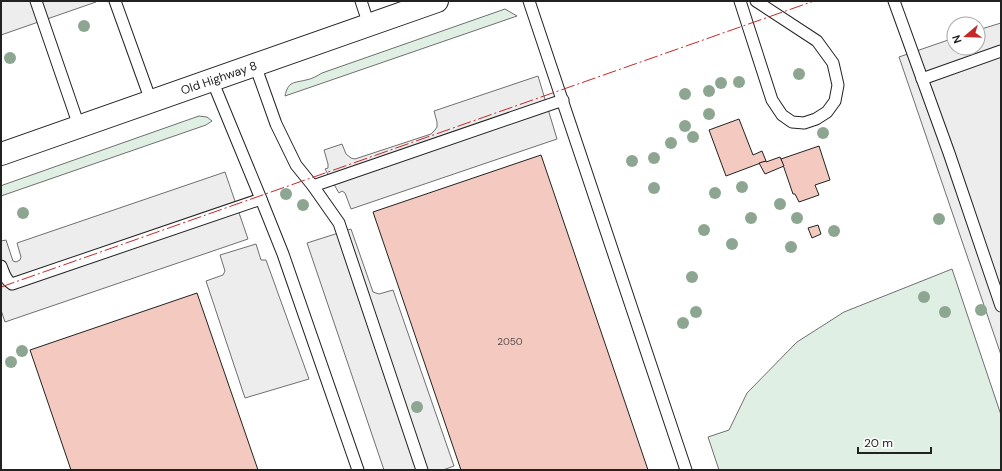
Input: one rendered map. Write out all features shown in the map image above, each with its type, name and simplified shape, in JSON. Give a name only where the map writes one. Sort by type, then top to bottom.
[{"type":"street","name":"Old Highway 8","points":[[1,154],[369,25],[412,5],[437,1]]},
{"type":"lane","points":[[36,1],[79,126]]},
{"type":"lane","points":[[115,1],[151,101]]},
{"type":"lane","points":[[360,1],[369,25]]},
{"type":"lane","points":[[529,1],[686,470]]},
{"type":"lane","points":[[740,1],[772,100],[782,115],[792,122],[804,123],[816,119],[827,112],[835,101],[838,85],[834,63],[817,41],[756,1]]},
{"type":"lane","points":[[894,1],[949,153],[1001,306]]},
{"type":"lane","points":[[922,79],[1001,51]]},
{"type":"lane","points":[[256,65],[276,124],[296,165],[339,222],[422,470]]},
{"type":"lane","points":[[212,80],[282,254],[358,470]]},
{"type":"lane","points":[[313,186],[563,100]]},
{"type":"lane","points":[[1,266],[8,282],[12,284],[261,199]]},
{"type":"green space","points":[[505,9],[517,16],[285,96],[290,85],[295,82],[310,79],[322,73]]},
{"type":"green space","points":[[199,116],[207,117],[212,121],[206,125],[1,196],[1,186],[3,185]]},
{"type":"green space","points":[[952,269],[1001,415],[1001,470],[719,470],[708,437],[729,430],[747,393],[797,342],[844,312]]},
{"type":"shaded area","points":[[1,1],[96,1],[96,2],[1,35]]},
{"type":"shaded area","points":[[1001,23],[1001,355],[899,57],[946,41],[946,56],[986,56],[986,28]]},
{"type":"shaded area","points":[[538,76],[557,139],[351,209],[345,193],[342,191],[339,193],[325,169],[328,168],[328,164],[324,150],[342,144],[346,154],[355,159],[431,134],[437,127],[434,111]]},
{"type":"shaded area","points":[[225,172],[248,239],[5,322],[1,310],[1,241],[6,240],[13,261],[16,262],[20,260],[21,257],[17,243]]},
{"type":"shaded area","points":[[351,229],[373,292],[379,294],[393,290],[454,466],[443,470],[384,470],[307,243]]},
{"type":"shaded area","points":[[256,244],[261,260],[266,260],[309,379],[245,398],[206,281],[223,275],[225,271],[220,255]]},
{"type":"building","points":[[739,119],[753,155],[762,151],[766,161],[726,176],[709,130]]},
{"type":"building","points":[[819,146],[830,180],[815,185],[819,195],[799,202],[795,194],[793,194],[781,159]]},
{"type":"building","points":[[541,155],[648,470],[461,470],[373,212]]},
{"type":"building","points":[[780,157],[784,166],[765,174],[759,163]]},
{"type":"building","points":[[818,225],[821,234],[812,238],[808,228]]},
{"type":"building","points":[[197,293],[258,470],[71,470],[30,350]]},
{"type":"power","points":[[1,287],[814,1]]}]
